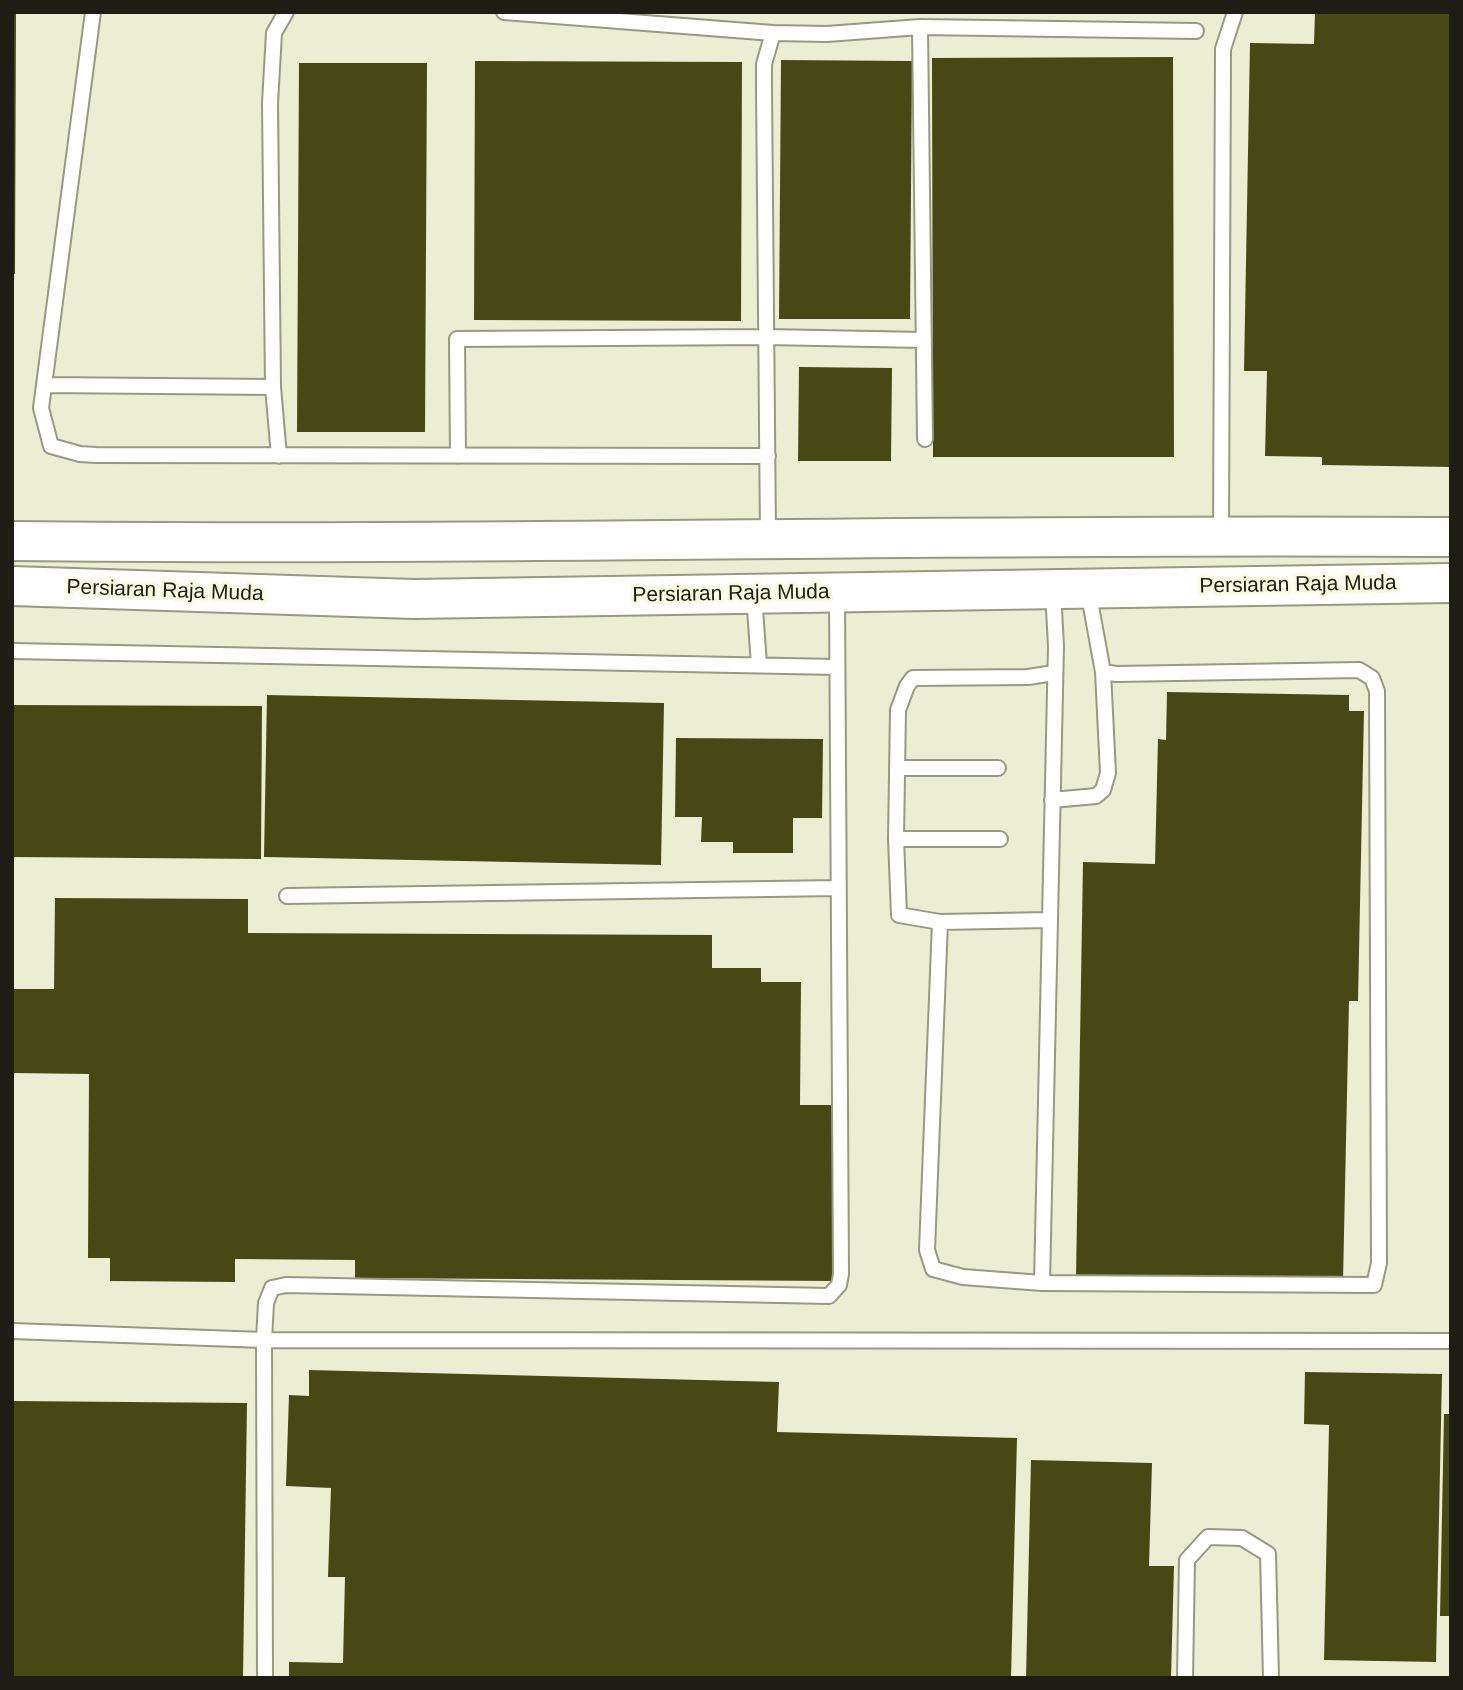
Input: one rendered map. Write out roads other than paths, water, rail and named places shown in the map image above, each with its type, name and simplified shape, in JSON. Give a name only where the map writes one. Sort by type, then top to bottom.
[{"type":"main road","points":[[12,541],[229,544],[1221,535],[1451,537]]},
{"type":"main road","name":"Persiaran Raja Muda","points":[[12,586],[414,600],[1451,583]]},
{"type":"lane","points":[[93,12],[41,408],[51,446],[80,454],[96,455],[768,456]]},
{"type":"lane","points":[[279,456],[273,387],[271,103],[274,33],[286,12]]},
{"type":"lane","points":[[503,12],[773,33],[827,34],[920,27],[1196,31]]},
{"type":"lane","points":[[1221,535],[1223,49],[1235,12]]},
{"type":"lane","points":[[920,27],[925,439]]},
{"type":"lane","points":[[768,539],[764,64],[773,33]]},
{"type":"lane","points":[[458,456],[457,339],[766,337],[924,340]]},
{"type":"lane","points":[[44,385],[273,387]]},
{"type":"lane","points":[[1052,800],[1096,796],[1103,790],[1108,774],[1103,671],[1071,589]]},
{"type":"lane","points":[[1042,1283],[1054,673],[1056,646],[1071,589]]},
{"type":"lane","points":[[265,1678],[264,1340],[266,1303],[272,1288],[286,1285],[829,1296],[839,1285],[836,592]]},
{"type":"lane","points":[[754,594],[759,665]]},
{"type":"lane","points":[[12,651],[837,667]]},
{"type":"lane","points":[[940,922],[927,1250],[933,1269],[963,1277],[1042,1283],[1374,1285],[1379,1262],[1377,691],[1371,678],[1359,670],[1115,674],[1103,671]]},
{"type":"lane","points":[[1050,920],[940,922],[899,915],[897,768],[898,710],[913,678],[1028,677],[1054,673]]},
{"type":"lane","points":[[897,768],[998,768]]},
{"type":"lane","points":[[896,839],[1000,839]]},
{"type":"lane","points":[[287,896],[838,888]]},
{"type":"lane","points":[[12,1331],[264,1340],[1451,1340]]},
{"type":"lane","points":[[1185,1678],[1187,1560],[1208,1537],[1242,1538],[1268,1554],[1271,1678]]}]
